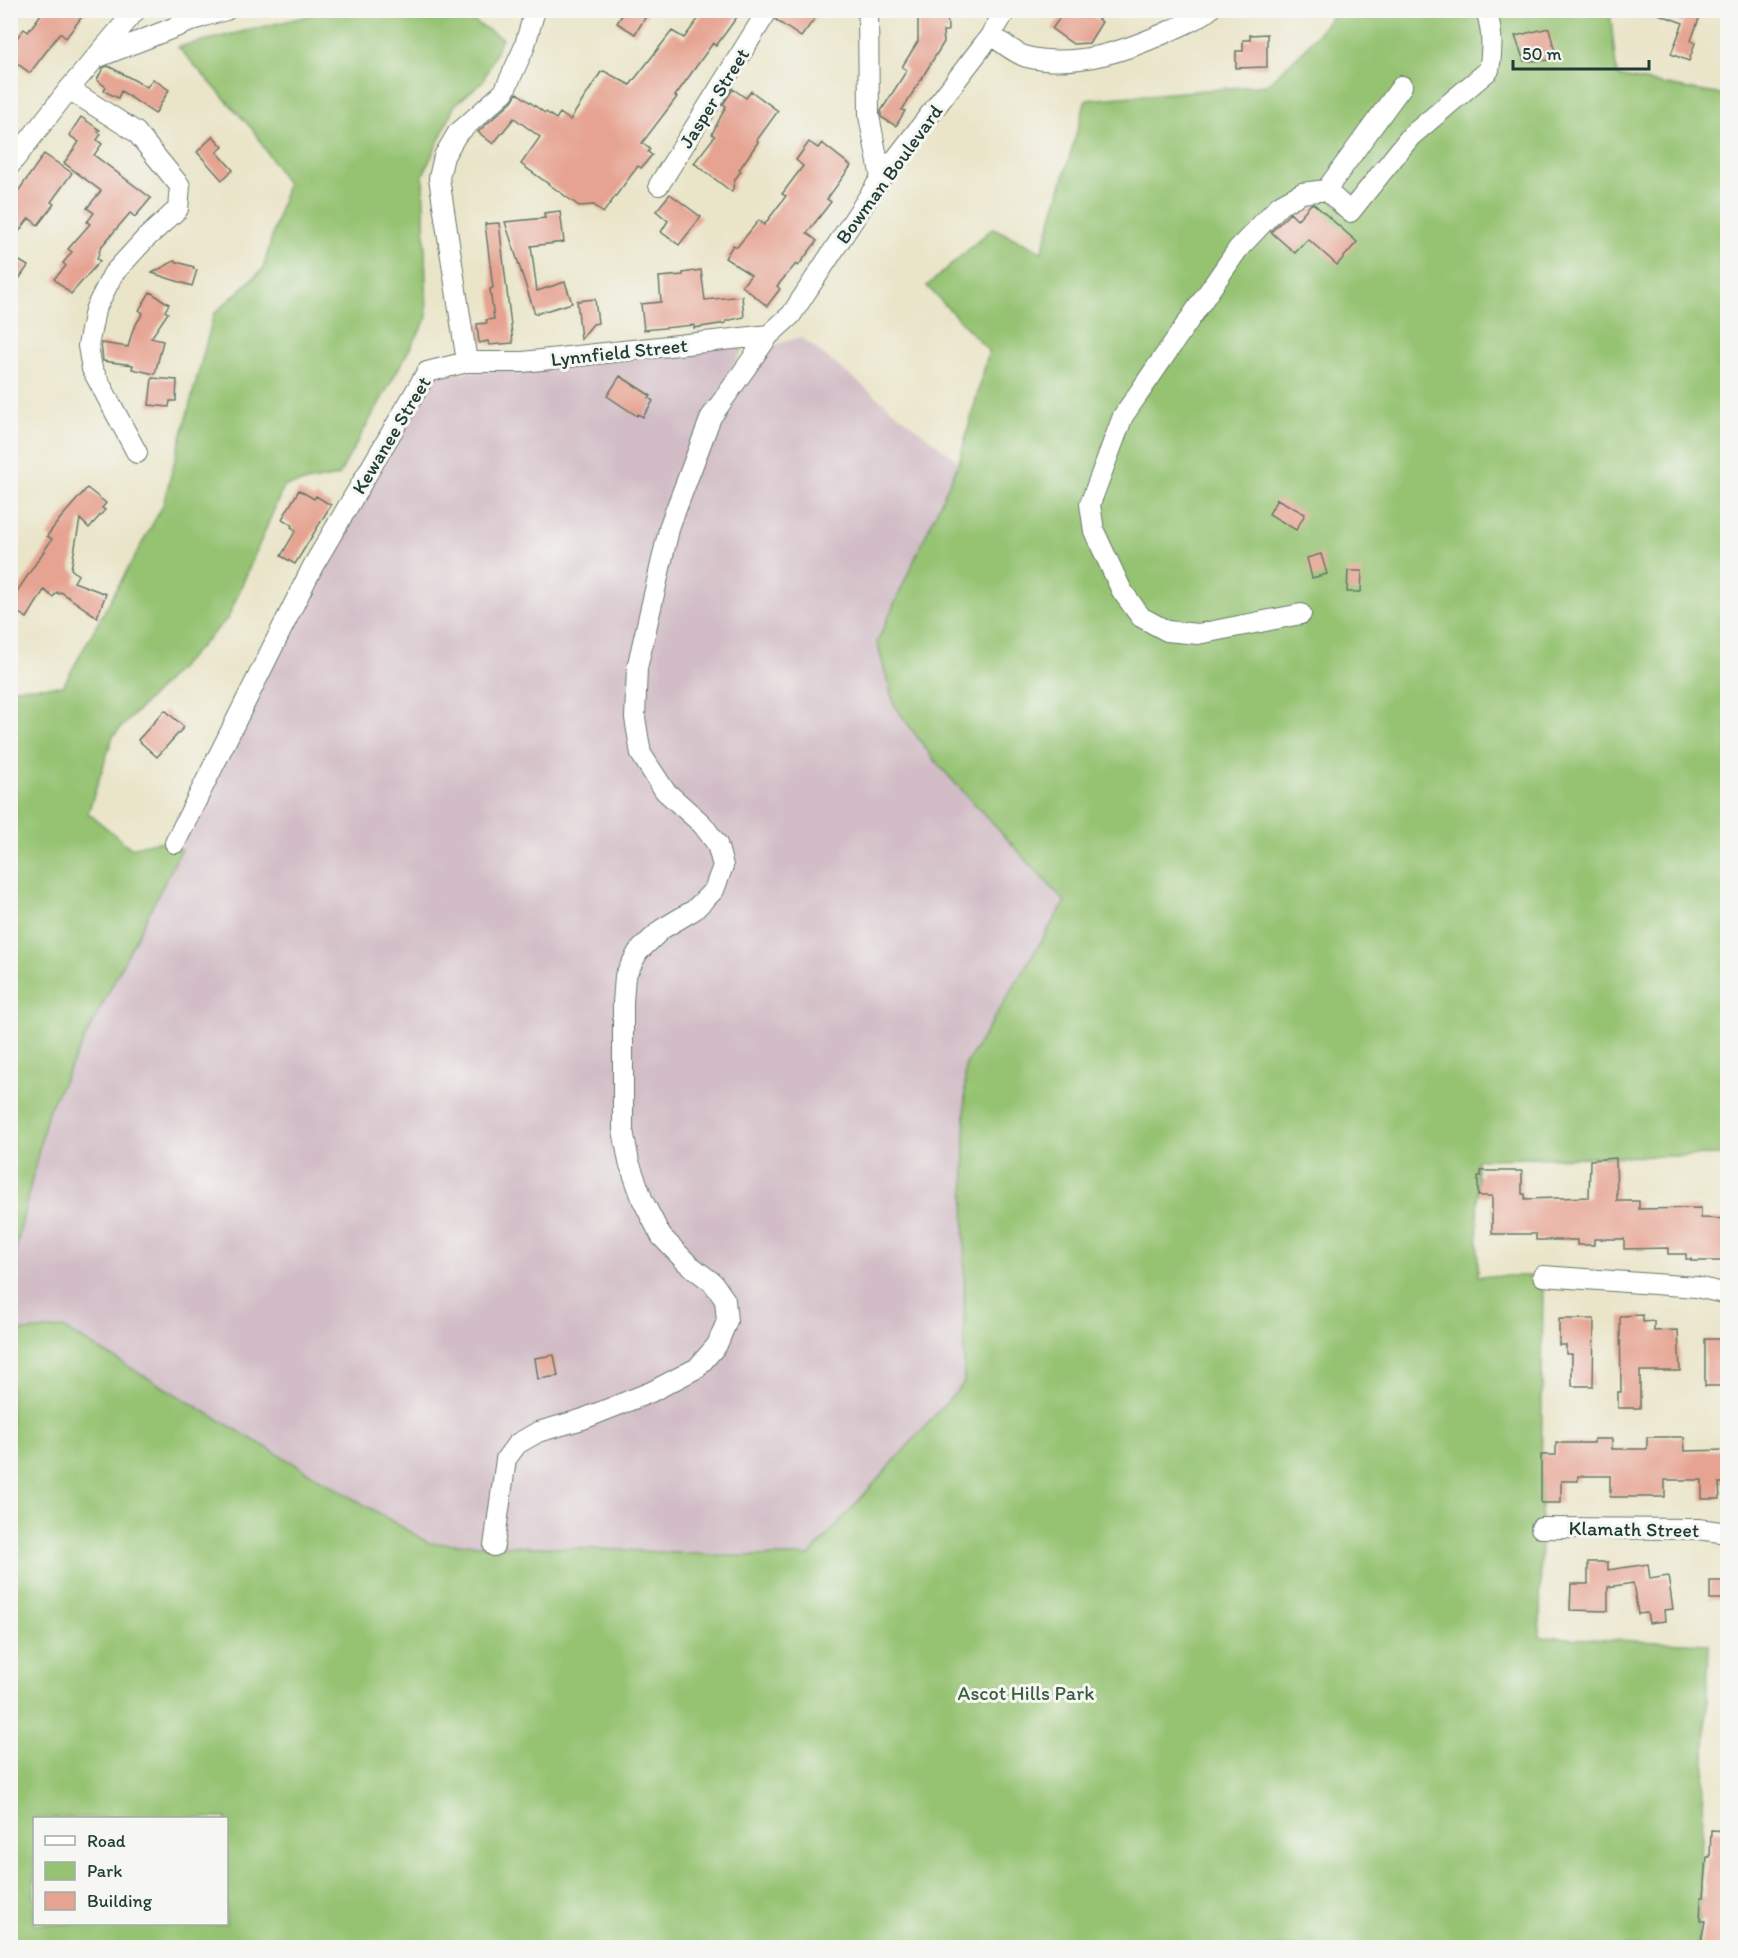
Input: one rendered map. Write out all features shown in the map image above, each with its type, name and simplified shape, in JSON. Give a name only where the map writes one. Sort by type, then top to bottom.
[{"type":"street","points":[[10,165],[69,89],[136,10]]},
{"type":"street","points":[[94,59],[204,16],[226,10]]},
{"type":"street","points":[[467,362],[439,178],[444,156],[457,134],[504,92],[524,48],[535,10]]},
{"type":"street","name":"Jasper Street","points":[[659,185],[768,10]]},
{"type":"street","points":[[867,10],[869,116],[881,178]]},
{"type":"street","name":"Bowman Boulevard","points":[[494,1546],[506,1459],[517,1444],[538,1432],[583,1419],[651,1392],[697,1368],[717,1345],[728,1321],[725,1300],[713,1283],[687,1263],[661,1236],[633,1172],[623,1130],[625,976],[638,952],[662,929],[694,909],[714,890],[723,866],[717,844],[702,824],[665,791],[641,754],[635,718],[637,668],[670,525],[711,417],[769,335],[791,315],[881,178],[991,35],[1006,10]]},
{"type":"street","points":[[991,35],[1024,56],[1046,61],[1080,59],[1120,51],[1160,35],[1209,10]]},
{"type":"street","points":[[1326,190],[1350,212],[1411,136],[1489,70],[1493,48],[1486,10]]},
{"type":"street","points":[[1301,614],[1198,634],[1167,631],[1141,617],[1122,591],[1094,531],[1090,504],[1123,416],[1238,249],[1280,205],[1302,193],[1326,190],[1402,86]]},
{"type":"street","points":[[69,89],[136,132],[180,186],[178,209],[145,238],[113,274],[95,310],[88,346],[92,369],[137,453]]},
{"type":"street","name":"Lynnfield Street","points":[[467,362],[523,362],[558,359],[769,335]]},
{"type":"street","name":"Kewanee Street","points":[[175,843],[313,566],[427,372],[467,362]]},
{"type":"street","points":[[1543,1276],[1696,1287],[1728,1294]]},
{"type":"street","name":"Klamath Street","points":[[1541,1528],[1688,1529],[1728,1533]]},
{"type":"shaded area","points":[[801,337],[959,462],[877,642],[894,705],[934,760],[1065,902],[965,1066],[964,1382],[809,1556],[732,1556],[428,1543],[63,1328],[11,1332],[11,1269],[48,1111],[309,592],[436,375],[740,346],[743,349],[727,377],[747,385],[767,347]]},
{"type":"green space","name":"Ascot Hills Park","points":[[1337,10],[1610,11],[1617,76],[1727,96],[1727,1155],[1477,1159],[1478,1276],[1543,1276],[1540,1637],[1709,1644],[1698,1947],[11,1948],[11,1332],[63,1328],[429,1543],[732,1556],[809,1556],[964,1383],[965,1066],[1065,902],[934,760],[894,705],[877,642],[959,462],[989,351],[927,286],[993,228],[1042,252],[1086,100],[1266,85],[1306,48]]},
{"type":"green space","points":[[329,11],[460,11],[459,13],[502,38],[483,81],[455,105],[423,175],[427,318],[338,476],[284,486],[228,618],[113,736],[88,813],[131,848],[164,842],[176,845],[181,850],[48,1111],[11,1269],[11,688],[63,686],[163,505],[214,314],[263,269],[287,184],[253,130],[178,47]]},
{"type":"building","points":[[44,10],[87,10],[66,38],[60,33],[30,73],[10,58],[10,46],[24,29],[28,32]]},
{"type":"building","points":[[625,10],[650,10],[635,34],[617,23]]},
{"type":"building","points":[[705,10],[742,10],[716,46],[713,43],[675,96],[677,97],[642,143],[650,149],[648,152],[652,155],[641,168],[638,166],[603,213],[594,205],[579,206],[521,164],[540,137],[514,118],[493,144],[478,132],[512,101],[517,93],[556,119],[560,113],[570,120],[601,72],[604,71],[630,85],[672,31],[684,38]]},
{"type":"building","points":[[780,10],[807,10],[816,17],[801,37],[776,20]]},
{"type":"building","points":[[918,10],[947,10],[948,31],[943,31],[944,42],[902,110],[905,111],[896,126],[881,117],[881,111],[907,70],[902,67],[918,41]]},
{"type":"building","points":[[1065,10],[1076,10],[1086,17],[1089,13],[1102,22],[1089,43],[1073,44],[1052,29]]},
{"type":"building","points":[[1654,10],[1702,10],[1691,41],[1695,43],[1689,61],[1671,54],[1683,23],[1653,12]]},
{"type":"building","points":[[1549,28],[1557,60],[1524,61],[1515,36]]},
{"type":"building","points":[[1267,34],[1267,67],[1236,68],[1236,51],[1243,51],[1243,40],[1250,40],[1250,35]]},
{"type":"building","points":[[108,66],[147,87],[153,79],[169,90],[155,114],[121,91],[118,98],[104,91],[106,87],[97,80],[103,68]]},
{"type":"building","points":[[733,89],[746,98],[751,91],[778,111],[739,170],[741,171],[735,179],[732,192],[694,163],[715,136],[712,134],[726,106],[723,104]]},
{"type":"building","points":[[81,117],[100,130],[98,132],[101,134],[97,140],[102,144],[94,155],[151,198],[135,217],[130,213],[101,247],[97,259],[100,261],[71,294],[54,279],[66,266],[63,263],[72,252],[68,249],[90,224],[87,222],[94,213],[87,208],[101,191],[64,163],[79,142],[69,135]]},
{"type":"building","points":[[213,136],[223,147],[217,152],[233,170],[222,180],[197,152]]},
{"type":"building","points":[[809,142],[818,148],[822,143],[851,166],[827,199],[831,202],[807,233],[817,241],[798,266],[796,264],[777,286],[780,289],[767,306],[742,286],[751,275],[725,258],[733,245],[737,247],[759,220],[764,225],[786,196],[782,194],[803,166],[796,160]]},
{"type":"building","points":[[44,154],[72,173],[51,202],[54,204],[38,225],[29,218],[10,244],[10,203]]},
{"type":"building","points":[[670,194],[701,217],[679,245],[661,232],[668,221],[656,211]]},
{"type":"building","points":[[1311,204],[1314,204],[1357,242],[1337,265],[1308,239],[1295,253],[1271,232],[1290,213],[1297,220]]},
{"type":"building","points":[[560,211],[564,242],[531,246],[537,291],[565,282],[572,303],[535,314],[505,222],[545,218],[544,213]]},
{"type":"building","points":[[499,223],[513,343],[489,345],[488,341],[479,343],[477,324],[487,323],[486,320],[494,319],[490,289],[493,288],[485,224]]},
{"type":"building","points":[[10,255],[28,266],[10,292]]},
{"type":"building","points":[[174,261],[197,270],[192,286],[152,273]]},
{"type":"building","points":[[701,270],[705,300],[742,296],[744,317],[726,321],[726,323],[694,328],[694,325],[644,330],[641,304],[661,302],[659,277],[683,275],[683,273]]},
{"type":"building","points":[[150,292],[169,304],[165,311],[168,313],[151,338],[163,341],[155,374],[132,369],[133,365],[103,361],[101,343],[128,347],[133,329],[143,313],[139,310]]},
{"type":"building","points":[[595,299],[598,323],[593,324],[581,339],[577,301]]},
{"type":"building","points":[[620,376],[651,396],[649,398],[653,401],[643,417],[638,414],[637,416],[607,396]]},
{"type":"building","points":[[152,378],[177,380],[176,401],[170,401],[169,407],[149,405]]},
{"type":"building","points":[[87,488],[106,503],[102,508],[105,510],[89,528],[80,519],[71,569],[78,575],[74,582],[106,594],[97,617],[61,592],[59,594],[57,592],[53,597],[44,590],[27,618],[10,608],[10,602],[52,539],[47,536]]},
{"type":"building","points":[[299,490],[331,505],[295,564],[281,556],[296,530],[282,519]]},
{"type":"building","points":[[1277,499],[1305,514],[1296,530],[1269,514]]},
{"type":"building","points":[[1321,554],[1327,574],[1312,578],[1307,558]]},
{"type":"building","points":[[1348,571],[1362,571],[1361,592],[1347,592]]},
{"type":"building","points":[[165,710],[184,727],[157,757],[138,740]]},
{"type":"building","points":[[1616,1158],[1617,1201],[1639,1201],[1639,1209],[1701,1208],[1701,1218],[1728,1219],[1728,1261],[1691,1261],[1691,1259],[1686,1259],[1686,1254],[1668,1254],[1668,1248],[1624,1249],[1624,1239],[1594,1239],[1594,1245],[1577,1245],[1577,1240],[1536,1240],[1536,1234],[1492,1234],[1492,1196],[1478,1196],[1478,1176],[1481,1176],[1481,1171],[1522,1171],[1522,1194],[1525,1194],[1525,1199],[1589,1197],[1590,1160]]},
{"type":"building","points":[[1643,1315],[1643,1322],[1654,1321],[1654,1331],[1678,1330],[1680,1371],[1640,1371],[1640,1408],[1618,1408],[1618,1392],[1621,1392],[1620,1316]]},
{"type":"building","points":[[1559,1319],[1594,1319],[1593,1386],[1572,1386],[1572,1354],[1566,1354],[1566,1345],[1559,1345]]},
{"type":"building","points":[[1705,1339],[1720,1339],[1720,1344],[1728,1344],[1728,1386],[1705,1386]]},
{"type":"building","points":[[554,1355],[558,1376],[538,1379],[535,1358]]},
{"type":"building","points":[[1647,1437],[1684,1437],[1685,1451],[1728,1450],[1728,1483],[1719,1483],[1720,1499],[1702,1499],[1702,1480],[1665,1480],[1665,1497],[1610,1497],[1610,1476],[1578,1476],[1578,1481],[1561,1481],[1561,1503],[1541,1503],[1541,1455],[1556,1455],[1556,1443],[1594,1443],[1594,1439],[1612,1439],[1612,1449],[1647,1449]]},
{"type":"building","points":[[1588,1562],[1608,1562],[1608,1570],[1648,1564],[1650,1579],[1668,1576],[1673,1609],[1664,1610],[1665,1621],[1649,1623],[1647,1613],[1638,1614],[1633,1583],[1608,1587],[1608,1611],[1570,1610],[1571,1584],[1588,1584]]},
{"type":"building","points":[[1710,1581],[1728,1581],[1728,1599],[1710,1599]]},
{"type":"building","points":[[1711,1830],[1728,1831],[1728,1947],[1700,1947],[1705,1921],[1700,1921],[1701,1897],[1704,1897],[1707,1857],[1710,1857]]}]
